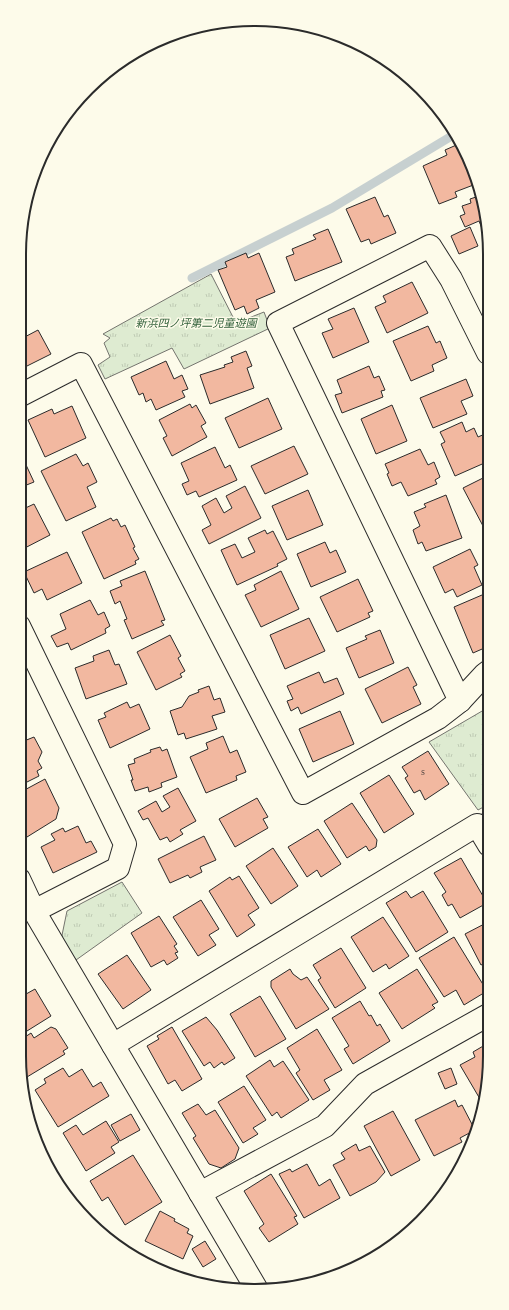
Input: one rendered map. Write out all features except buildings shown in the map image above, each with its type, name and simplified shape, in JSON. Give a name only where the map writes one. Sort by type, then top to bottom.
[{"type":"street","points":[[460,701],[278,323],[430,246],[451,279],[483,343]]},
{"type":"street","points":[[26,392],[81,364],[303,793],[438,718],[460,701],[483,676]]},
{"type":"street","points":[[26,640],[125,844],[118,868],[34,911]]},
{"type":"street","points":[[113,1045],[477,825],[483,834]]},
{"type":"street","points":[[26,894],[34,911],[254,1284]]},
{"type":"street","points":[[200,1193],[324,1126],[365,1084],[483,1018]]},
{"type":"green space","name":"新浜四ノ坪第二児童遊園","points":[[211,274],[236,323],[264,312],[270,328],[184,369],[172,348],[105,379],[98,365],[110,357],[104,343],[110,338],[103,334]]},
{"type":"green space","points":[[483,710],[483,807],[478,810],[429,742]]},
{"type":"green space","points":[[122,882],[142,913],[76,960],[61,940],[67,911]]},
{"type":"waterway","points":[[192,278],[332,208],[450,137]]}]
